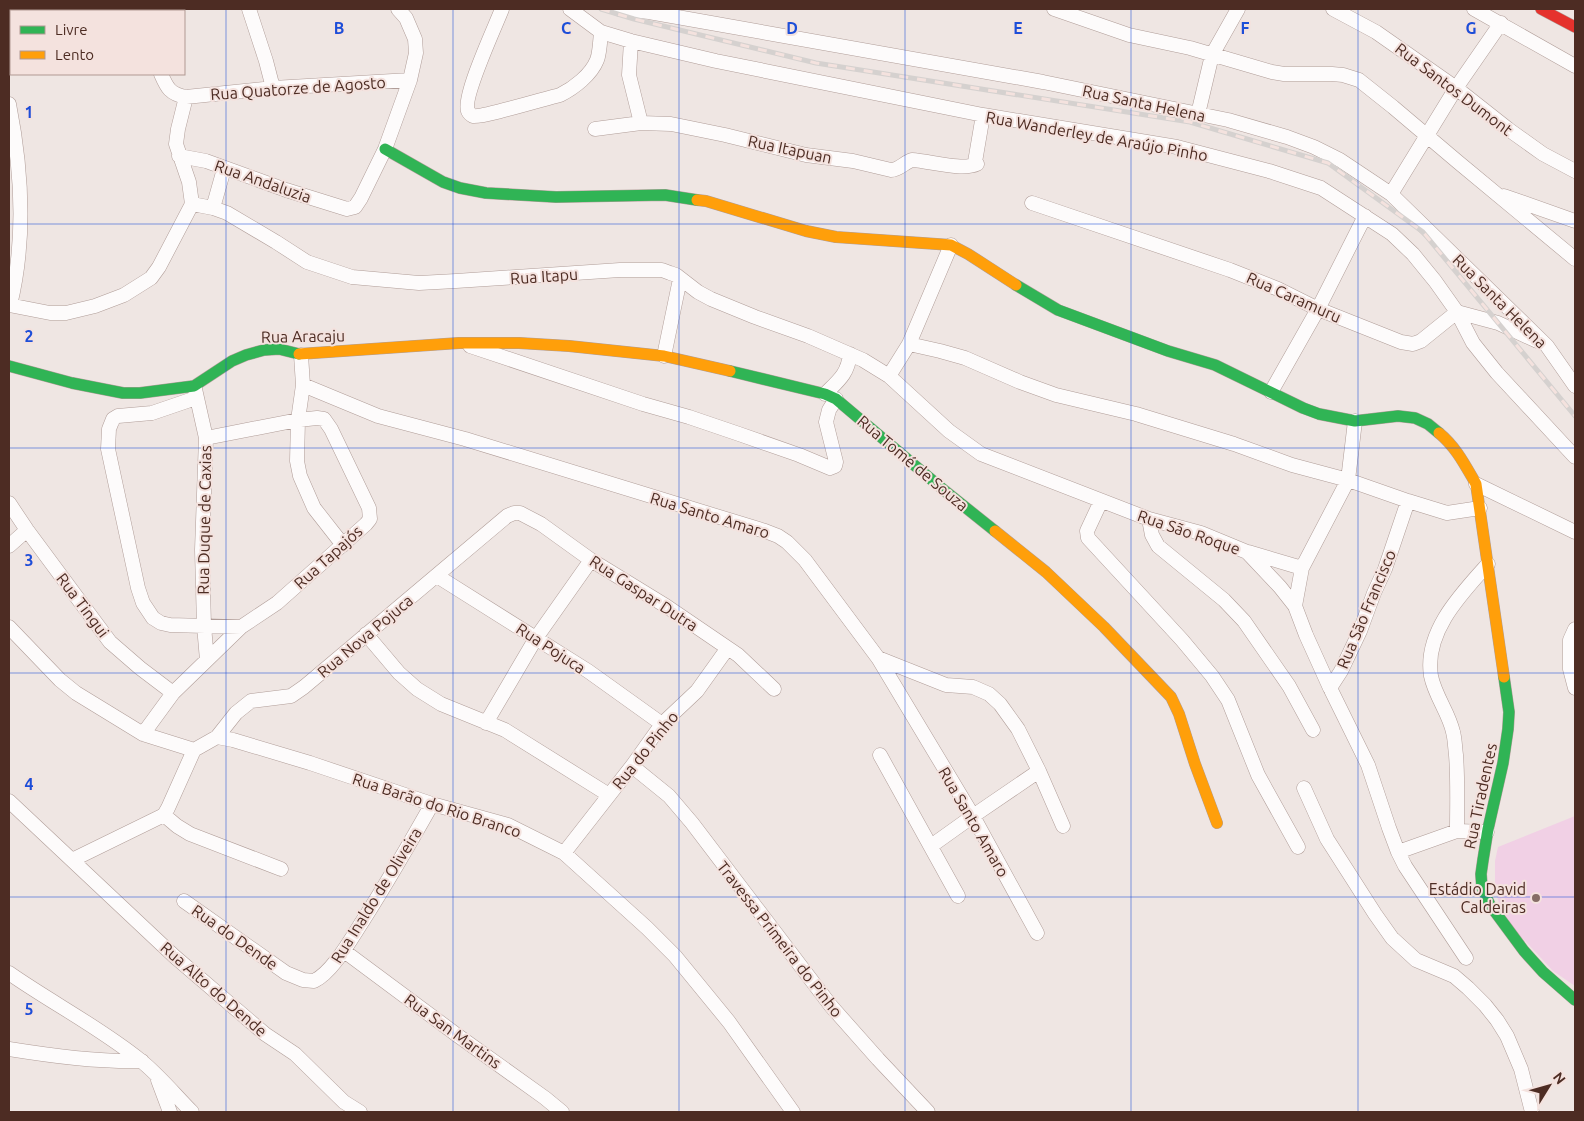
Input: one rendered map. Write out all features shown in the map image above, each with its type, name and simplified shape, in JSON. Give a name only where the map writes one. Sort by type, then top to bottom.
[{"type":"street","points":[[249,9],[273,88]]},
{"type":"street","points":[[398,9],[406,18],[415,39],[416,54],[410,80],[386,149],[452,185],[472,192],[541,198],[664,195],[684,197],[706,201],[806,231],[836,237],[951,245],[1058,310],[1168,351],[1215,365],[1303,408],[1319,414],[1355,421],[1398,416],[1415,418],[1428,424],[1446,439],[1455,450],[1476,484],[1488,564],[1448,611],[1434,641],[1431,656],[1431,676],[1454,733],[1458,776],[1457,831]]},
{"type":"street","points":[[502,9],[471,85],[467,105],[468,112],[472,116],[504,110],[560,95],[568,91],[587,75],[597,59],[601,32]]},
{"type":"street","name":"Rua Wanderley de Araújo Pinho","points":[[570,9],[586,14],[601,32],[631,41],[725,63],[983,116],[1177,147],[1251,166],[1321,188],[1392,234],[1413,254],[1435,280],[1457,312],[1472,343],[1497,373],[1575,457]]},
{"type":"street","name":"Rua Santa Helena","points":[[619,9],[641,10],[1043,82],[1228,120],[1314,147],[1340,160],[1391,194],[1547,346],[1575,386]]},
{"type":"street","points":[[1054,9],[1129,35],[1190,48],[1272,72],[1284,74],[1332,74],[1352,77],[1366,85],[1575,259]]},
{"type":"street","points":[[1198,114],[1212,55],[1238,9]]},
{"type":"street","name":"Rua Santos Dumont","points":[[1333,9],[1376,32],[1456,88],[1508,130],[1543,154],[1575,171]]},
{"type":"street","points":[[1474,9],[1575,66]]},
{"type":"street","points":[[1541,9],[1575,27]]},
{"type":"street","points":[[1391,194],[1426,135],[1500,23]]},
{"type":"street","points":[[631,41],[629,75],[641,123]]},
{"type":"street","points":[[9,104],[18,157],[21,216],[17,277],[10,305],[50,313],[66,313],[95,306],[124,295],[150,278],[158,267],[192,204],[189,182],[176,144],[186,97],[171,92],[162,75]]},
{"type":"street","name":"Rua Quatorze de Agosto","points":[[186,97],[273,88],[410,80]]},
{"type":"street","name":"Rua Itapuan","points":[[595,129],[641,123],[671,124],[806,155],[853,161],[891,170],[897,169],[905,162],[912,160],[965,166],[978,164],[975,162],[983,116]]},
{"type":"street","name":"Rua Andaluzia","points":[[179,156],[206,161],[286,190],[351,209],[358,204],[386,149]]},
{"type":"street","points":[[213,208],[224,169]]},
{"type":"street","points":[[1496,194],[1575,221]]},
{"type":"street","name":"Rua Caramuru","points":[[1032,203],[1230,270],[1278,289],[1318,309],[1407,344],[1421,341],[1457,312]]},
{"type":"street","name":"Rua Itapu","points":[[192,204],[227,213],[307,262],[352,277],[418,283],[620,270],[662,270],[676,275],[698,292],[711,299],[850,354],[890,376]]},
{"type":"street","points":[[1271,392],[1318,309],[1365,216]]},
{"type":"street","points":[[890,376],[909,344],[951,245]]},
{"type":"street","points":[[664,356],[680,279]]},
{"type":"street","points":[[1457,312],[1498,323],[1547,346]]},
{"type":"street","points":[[460,343],[643,404],[689,417],[799,455],[830,468],[835,466],[836,462],[826,422],[830,397],[844,374],[849,363],[850,354]]},
{"type":"street","name":"Rua Tomé de Souza","points":[[460,343],[519,343],[664,356],[733,371],[830,397],[1046,572],[1159,683],[1171,697],[1179,714],[1217,823]]},
{"type":"street","name":"Rua Aracaju","points":[[9,366],[72,383],[123,393],[195,392],[232,361],[264,350],[279,349],[301,355],[460,343]]},
{"type":"street","points":[[909,344],[965,358],[1020,382],[1056,395],[1136,414],[1348,480],[1408,502],[1447,513],[1480,508]]},
{"type":"street","points":[[301,355],[303,385],[298,420],[297,461],[300,476],[314,508],[343,545]]},
{"type":"street","name":"Rua São Roque","points":[[890,376],[949,431],[981,454],[1101,501],[1150,519],[1200,533],[1247,552],[1280,586],[1295,606],[1330,688],[1368,765],[1398,852],[1405,866],[1466,958]]},
{"type":"street","name":"Rua Santo Amaro","points":[[303,385],[378,416],[482,444],[778,536],[787,542],[805,560],[878,658],[972,816],[1037,933]]},
{"type":"street","points":[[195,392],[152,413],[118,416],[113,419],[109,428],[108,449],[138,588],[143,603],[153,618],[161,624],[170,625],[241,627]]},
{"type":"street","name":"Rua Duque de Caxias","points":[[195,392],[206,438],[202,550],[207,660]]},
{"type":"street","name":"Rua Tapajós","points":[[143,734],[173,693],[241,627],[277,603],[366,524],[370,516],[369,508],[328,423],[321,418],[298,420],[206,438]]},
{"type":"street","points":[[1295,606],[1302,568],[1348,480],[1355,421]]},
{"type":"street","points":[[1476,484],[1575,532]]},
{"type":"street","points":[[1101,501],[1087,531],[1088,538],[1182,640],[1212,676],[1228,700],[1258,775],[1298,847]]},
{"type":"street","name":"Rua São Francisco","points":[[1330,688],[1341,671],[1360,631],[1385,569],[1408,502]]},
{"type":"street","name":"Rua Tingui","points":[[9,503],[110,642],[173,693]]},
{"type":"street","name":"Rua Gaspar Dutra","points":[[507,516],[520,513],[541,524],[591,560],[666,606],[748,663],[774,688]]},
{"type":"street","name":"Rua Nova Pojuca","points":[[217,737],[242,706],[251,701],[290,696],[297,692],[507,516]]},
{"type":"street","points":[[1150,519],[1152,535],[1158,546],[1224,600],[1244,621],[1289,686],[1313,730]]},
{"type":"street","points":[[9,546],[27,530]]},
{"type":"street","points":[[1247,552],[1302,568]]},
{"type":"street","points":[[486,723],[536,638],[591,560]]},
{"type":"street","name":"Rua Tiradentes","points":[[1488,564],[1509,712],[1509,729],[1505,757],[1487,832],[1481,872],[1482,889],[1509,934],[1530,960],[1559,988],[1575,1000]]},
{"type":"street","name":"Rua Pojuca","points":[[437,576],[588,671],[662,724]]},
{"type":"street","points":[[9,627],[60,680],[76,693],[143,734],[194,750]]},
{"type":"street","points":[[366,634],[399,673],[418,689],[441,704],[520,738],[608,795]]},
{"type":"street","points":[[1573,637],[1570,669],[1575,688]]},
{"type":"street","name":"Rua do Pinho","points":[[564,853],[632,766],[662,724],[697,691],[727,649]]},
{"type":"street","points":[[878,658],[946,685],[973,687],[989,694],[1000,704],[1018,729],[1063,826]]},
{"type":"street","points":[[72,860],[164,815],[194,750],[217,737]]},
{"type":"street","name":"Rua Barão do Rio Branco","points":[[217,737],[310,763],[432,804],[508,825],[564,853],[675,956],[729,1022],[793,1112]]},
{"type":"street","points":[[880,755],[958,896]]},
{"type":"street","name":"Travessa Primeira do Pinho","points":[[632,766],[669,796],[692,823],[830,1006],[928,1112]]},
{"type":"street","points":[[931,846],[1039,771]]},
{"type":"street","points":[[1304,788],[1328,840],[1392,938],[1416,960],[1454,976],[1485,1005],[1497,1020],[1508,1036],[1521,1069],[1532,1112]]},
{"type":"street","name":"Rua Alto do Dende","points":[[9,801],[209,987],[265,1034],[295,1054],[344,1102],[360,1112]]},
{"type":"street","name":"Rua Inaldo de Oliveira","points":[[286,973],[303,980],[314,981],[322,976],[344,951],[392,874],[432,804]]},
{"type":"street","points":[[164,815],[190,834],[281,869]]},
{"type":"street","points":[[1398,852],[1457,831],[1487,832]]},
{"type":"street","name":"Rua do Dende","points":[[184,901],[286,973]]},
{"type":"street","name":"Rua San Martins","points":[[344,951],[562,1112]]},
{"type":"street","points":[[9,973],[28,987],[85,1021],[142,1061],[192,1112]]},
{"type":"street","points":[[9,1049],[90,1060],[142,1061]]},
{"type":"street","points":[[156,1074],[170,1112]]},
{"type":"shaded area","name":"Estádio David Caldeiras","points":[[1575,816],[1575,986],[1553,971],[1514,929],[1500,906],[1495,891],[1495,861],[1498,847]]},
{"type":"railway","points":[[601,9],[634,19],[816,63],[1190,122],[1328,163],[1423,232],[1575,416]]},
{"type":"traffic: fast","points":[[385,149],[443,182],[460,188],[486,193],[556,197],[665,195],[697,200]]},
{"type":"traffic: fast","points":[[1016,285],[1058,310],[1168,351],[1215,365],[1319,414],[1355,421],[1398,416],[1415,418],[1428,424],[1439,433]]},
{"type":"traffic: fast","points":[[9,366],[72,383],[123,393],[140,393],[194,386],[232,361],[264,350],[279,349],[299,354]]},
{"type":"traffic: fast","points":[[730,371],[825,394],[836,399],[995,531]]},
{"type":"traffic: fast","points":[[1504,677],[1509,712],[1508,729],[1503,763],[1488,829],[1481,874],[1482,888],[1490,905],[1524,951],[1543,972],[1575,1000]]},
{"type":"traffic: slow","points":[[697,200],[706,201],[806,231],[836,237],[951,245],[1016,285]]},
{"type":"traffic: slow","points":[[299,354],[459,343],[519,343],[664,356],[730,371]]},
{"type":"traffic: slow","points":[[1439,433],[1455,450],[1476,484],[1504,677]]},
{"type":"traffic: slow","points":[[995,531],[1046,572],[1104,627],[1171,697],[1179,714],[1217,823]]},
{"type":"traffic: jam","points":[[1541,9],[1575,27]]},
{"type":"place","name":"Estádio David Caldeiras","points":[[1536,898]]}]
